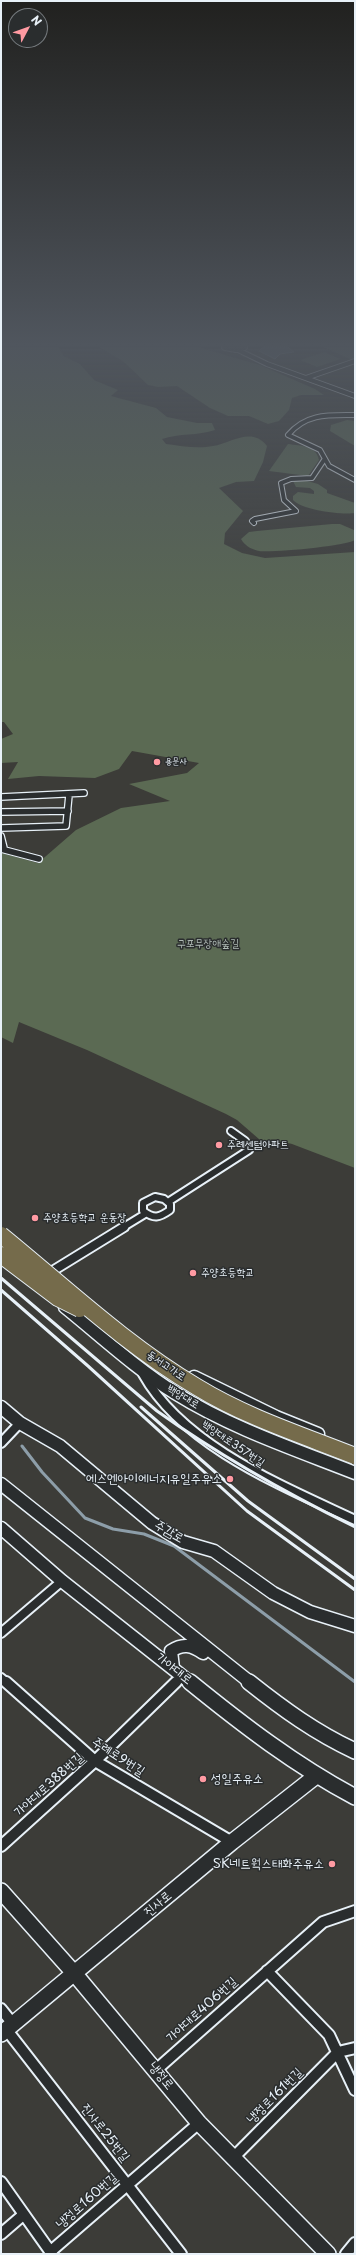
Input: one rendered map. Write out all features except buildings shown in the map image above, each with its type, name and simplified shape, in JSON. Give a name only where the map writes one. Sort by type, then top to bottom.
[{"type":"highway","points":[[1,1227],[8,1246]]},
{"type":"highway","name":"동서고가로","points":[[1,1235],[8,1246],[148,1366],[189,1392],[224,1411],[355,1471]]},
{"type":"highway","name":"동서고가로","points":[[8,1246],[157,1361],[198,1387],[252,1414],[355,1456]]},
{"type":"highway","points":[[1,1255],[58,1298],[80,1309]]},
{"type":"main road","name":"백양대로","points":[[1,1231],[140,1344],[176,1368],[276,1417],[355,1449]]},
{"type":"main road","name":"백양대로","points":[[1,1255],[142,1370],[188,1401],[225,1419],[355,1471]]},
{"type":"main road","name":"주감로","points":[[1,1407],[20,1423],[60,1446],[152,1524],[183,1542],[214,1551],[273,1593],[310,1612],[355,1626]]},
{"type":"main road","points":[[1,1484],[285,1711],[323,1736],[355,1751]]},
{"type":"main road","name":"가야대로","points":[[1,1528],[62,1581],[260,1738],[316,1776],[355,1797]]},
{"type":"main road","points":[[178,1672],[171,1651],[178,1646],[186,1644],[200,1650],[235,1677],[250,1683]]},
{"type":"main road","name":"진사로","points":[[7,2029],[232,1842],[316,1776]]},
{"type":"main road","name":"냉정로","points":[[1,1891],[74,1973],[199,2123],[232,2159],[328,2254]]},
{"type":"street","points":[[254,523],[252,521],[255,519],[296,510],[284,500],[281,483],[291,479],[312,478],[324,460],[324,454],[322,452]]},
{"type":"street","points":[[324,460],[339,473],[355,480]]},
{"type":"street","points":[[1,797],[69,795],[84,793]]},
{"type":"street","points":[[1,828],[66,826],[69,795]]},
{"type":"street","points":[[1,812],[68,811]]},
{"type":"street","points":[[1,836],[3,848],[39,858]]},
{"type":"street","points":[[168,1202],[249,1150],[245,1141],[231,1131]]},
{"type":"street","points":[[160,1198],[168,1202],[170,1210],[165,1215],[152,1217],[145,1214],[142,1208],[146,1200],[160,1198]]},
{"type":"street","points":[[34,1282],[145,1214]]},
{"type":"street","name":"백양대로357번길","points":[[142,1370],[154,1394],[195,1432],[251,1472],[355,1520]]},
{"type":"street","points":[[1,1443],[20,1423]]},
{"type":"street","points":[[1,1633],[62,1581]]},
{"type":"street","name":"가야대로388번길","points":[[1,1846],[95,1761],[178,1672]]},
{"type":"street","name":"주례로9번길","points":[[1,1678],[95,1761],[232,1842]]},
{"type":"street","name":"가야대로406번길","points":[[156,2070],[323,1922],[355,1911]]},
{"type":"street","points":[[267,1972],[329,2035],[355,2090]]},
{"type":"street","name":"진사로25번길","points":[[1,2009],[7,2029],[182,2254]]},
{"type":"street","points":[[338,2052],[355,2048]]},
{"type":"street","name":"냉정로161번길","points":[[232,2159],[338,2052]]},
{"type":"street","name":"냉정로160번길","points":[[52,2253],[127,2185],[199,2123]]},
{"type":"street","points":[[1,2182],[23,2215],[52,2253]]},
{"type":"street","points":[[1,2234],[23,2215]]},
{"type":"street","points":[[346,2254],[355,2243]]},
{"type":"green space","name":"구포무장애숲길","points":[[1,452],[265,452],[263,462],[254,481],[236,482],[219,488],[243,511],[225,533],[224,544],[242,553],[265,558],[355,552],[355,1168],[284,1142],[267,1146],[237,1120],[226,1114],[87,1050],[19,1022],[13,1043],[1,1037],[1,853],[38,863],[76,830],[121,808],[170,801],[129,784],[187,773],[199,763],[132,751],[119,769],[95,778],[39,776],[8,779],[18,762],[1,763],[1,739],[13,734],[4,722],[1,722]]},
{"type":"green space","points":[[282,452],[316,452],[319,460],[308,476],[269,471]]},
{"type":"green space","points":[[300,479],[318,484],[327,490],[327,493],[355,503],[355,513],[322,511],[298,504],[293,500],[293,496],[298,492],[314,494],[314,491],[310,488],[296,487],[293,481]]},
{"type":"green space","points":[[340,524],[354,530],[355,540],[324,547],[259,551],[244,544],[241,539],[249,532]]},
{"type":"waterway","points":[[22,1446],[42,1472],[85,1518],[113,1529],[144,1534],[174,1546],[355,1682]]},
{"type":"railway","points":[[1,1278],[157,1411],[181,1428],[229,1459],[304,1501],[355,1527]]},
{"type":"railway","points":[[1,1290],[88,1366],[247,1511],[355,1590]]},
{"type":"railway","points":[[141,1407],[248,1501],[355,1579]]},
{"type":"place","name":"용문사","points":[[157,762]]},
{"type":"place","name":"주례센텀아파트","points":[[219,1145]]},
{"type":"place","name":"주양초등학교 운동장","points":[[35,1218]]},
{"type":"place","name":"주양초등학교","points":[[193,1273]]},
{"type":"place","name":"에스엔아이에너지유일주유소","points":[[230,1479]]},
{"type":"place","name":"성일주유소","points":[[203,1779]]},
{"type":"place","name":"SK네트웍스태화주유소","points":[[332,1864]]}]
